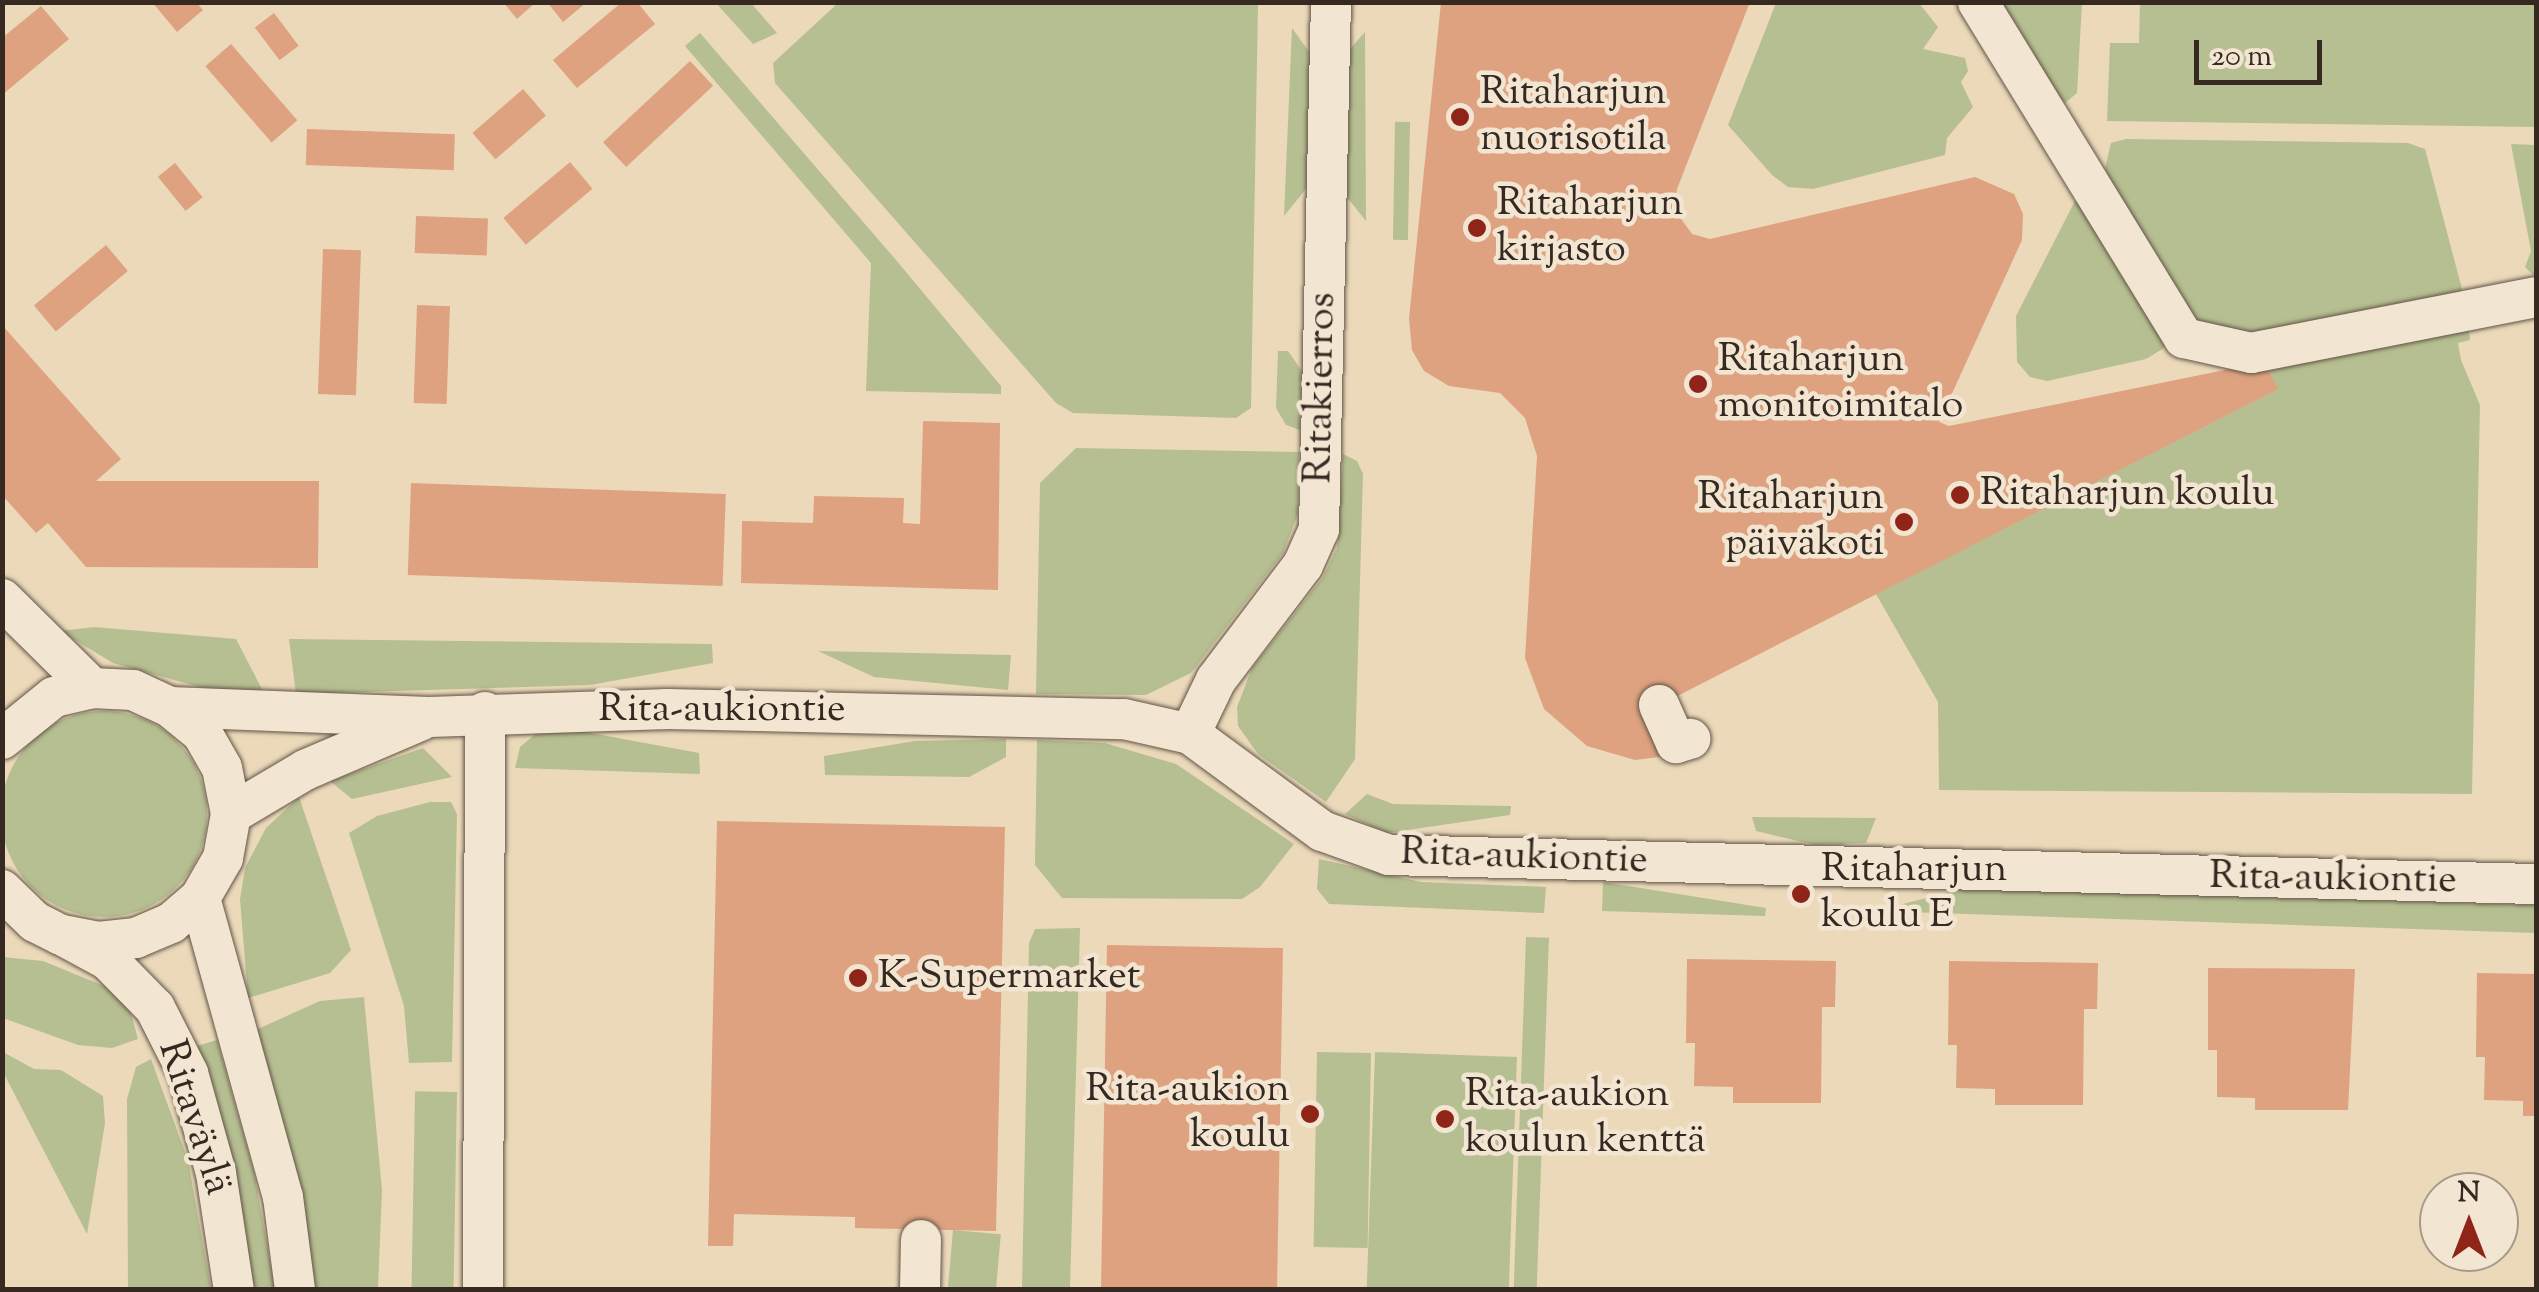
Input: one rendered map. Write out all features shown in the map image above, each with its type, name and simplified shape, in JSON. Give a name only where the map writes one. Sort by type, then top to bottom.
[{"type":"street","name":"Ritakierros","points":[[1190,734],[1216,680],[1303,565],[1319,529],[1332,2]]},
{"type":"street","points":[[1978,2],[2184,338],[2251,353],[2536,297]]},
{"type":"street","points":[[2,599],[92,688]]},
{"type":"street","points":[[2,739],[54,698],[92,688],[133,690],[170,707],[202,733],[222,768],[231,814],[223,858],[200,898],[171,923],[136,938],[98,942],[33,928]]},
{"type":"street","points":[[1659,705],[1676,744],[1690,738]]},
{"type":"street","name":"Rita-aukiontie","points":[[170,707],[429,717],[486,712],[1021,714],[1124,719],[1190,734],[1322,831],[1388,855],[2536,884]]},
{"type":"street","points":[[483,1290],[486,712]]},
{"type":"street","name":"Rita-aukiontie","points":[[231,814],[305,770],[429,717]]},
{"type":"street","name":"Ritaväylä","points":[[2,890],[33,928],[108,960],[155,1008],[188,1073],[216,1174],[234,1290]]},
{"type":"street","name":"Ritaväylä","points":[[200,898],[283,1197],[295,1290]]},
{"type":"street","points":[[920,1290],[921,1240]]},
{"type":"green space","points":[[716,3],[751,3],[777,33],[753,44]]},
{"type":"green space","points":[[838,3],[1258,3],[1251,408],[1236,418],[1073,413],[1056,403],[775,83],[773,63]]},
{"type":"green space","points":[[1776,3],[1919,3],[1938,27],[1923,49],[1965,58],[1968,71],[1961,82],[1973,107],[1947,138],[1945,155],[1813,189],[1788,187],[1772,175],[1728,125]]},
{"type":"green space","points":[[1998,3],[2082,3],[2077,93],[2065,103],[2050,94]]},
{"type":"green space","points":[[2140,3],[2536,3],[2536,127],[2107,121],[2110,43],[2139,43]]},
{"type":"green space","points":[[1292,28],[1315,60],[1310,184],[1284,216]]},
{"type":"green space","points":[[1365,32],[1366,221],[1338,186],[1342,58]]},
{"type":"green space","points":[[700,33],[896,260],[1001,386],[1001,394],[866,391],[871,263],[685,46]]},
{"type":"green space","points":[[1395,122],[1410,122],[1408,240],[1393,240]]},
{"type":"green space","points":[[2126,139],[2408,143],[2425,149],[2462,289],[2458,296],[2257,339],[2205,328],[2187,312],[2114,192],[2105,168],[2111,143]]},
{"type":"green space","points":[[2511,144],[2536,145],[2536,278],[2525,267],[2531,251]]},
{"type":"green space","points":[[2075,201],[2086,204],[2166,335],[2164,348],[2146,359],[2047,381],[2030,377],[2017,362],[2016,316]]},
{"type":"green space","points":[[2468,323],[2470,340],[2458,343],[2480,405],[2472,794],[1939,790],[1938,702],[1876,594],[2277,389],[2264,362]]},
{"type":"green space","points":[[1278,351],[1288,351],[1302,371],[1300,430],[1286,425],[1276,408]]},
{"type":"green space","points":[[1076,448],[1299,452],[1298,514],[1283,553],[1191,673],[1146,695],[1036,694],[1040,483]]},
{"type":"green space","points":[[1343,454],[1357,461],[1363,474],[1355,759],[1326,802],[1258,754],[1238,726],[1237,707],[1252,668],[1323,577],[1337,548]]},
{"type":"green space","points":[[94,627],[236,639],[265,695],[225,694],[113,663],[60,631]]},
{"type":"green space","points":[[289,639],[712,644],[713,663],[590,685],[296,694]]},
{"type":"green space","points":[[818,651],[1011,655],[1008,690],[874,677]]},
{"type":"green space","points":[[104,711],[143,719],[176,742],[199,775],[207,814],[199,853],[176,886],[143,909],[104,917],[65,909],[32,886],[9,853],[1,814],[9,775],[32,742],[65,719]]},
{"type":"green space","points":[[580,731],[699,753],[700,774],[515,768],[520,747],[538,732]]},
{"type":"green space","points":[[1006,739],[1006,757],[969,777],[825,775],[824,756],[915,741]]},
{"type":"green space","points":[[1037,740],[1105,743],[1176,764],[1294,844],[1260,887],[1242,899],[1062,898],[1035,865]]},
{"type":"green space","points":[[423,748],[452,777],[352,799],[330,781]]},
{"type":"green space","points":[[1367,794],[1393,804],[1511,806],[1510,815],[1387,833],[1345,814]]},
{"type":"green space","points":[[299,797],[351,950],[330,973],[248,998],[240,899],[245,868],[266,828]]},
{"type":"green space","points":[[430,802],[451,802],[457,814],[452,1062],[409,1063],[404,1006],[349,833],[377,816]]},
{"type":"green space","points":[[1752,817],[1876,818],[1866,843],[1815,845],[1756,831]]},
{"type":"green space","points":[[1319,859],[1421,882],[1546,887],[1544,913],[1329,904],[1317,889]]},
{"type":"green space","points":[[1603,882],[1766,908],[1765,916],[1602,911]]},
{"type":"green space","points":[[1965,888],[2536,905],[2536,933],[1876,911]]},
{"type":"green space","points":[[1080,928],[1070,1289],[1022,1289],[1029,943],[1035,929]]},
{"type":"green space","points":[[1526,937],[1549,938],[1537,1290],[1514,1289]]},
{"type":"green space","points":[[2,957],[43,961],[104,986],[130,1010],[138,1039],[112,1048],[78,1045],[3,1018]]},
{"type":"green space","points":[[364,997],[382,1190],[378,1289],[312,1289],[251,1032],[320,1001]]},
{"type":"green space","points":[[217,1040],[254,1172],[275,1289],[245,1289],[190,1048]]},
{"type":"green space","points":[[3,1052],[34,1069],[61,1070],[103,1096],[105,1123],[87,1234],[3,1072]]},
{"type":"green space","points":[[1317,1052],[1371,1053],[1368,1248],[1314,1247]]},
{"type":"green space","name":"Rita-aukion koulun kenttä","points":[[1375,1052],[1517,1057],[1509,1290],[1367,1289]]},
{"type":"green space","points":[[151,1059],[188,1160],[211,1289],[128,1289],[127,1099],[136,1067]]},
{"type":"green space","points":[[415,1091],[457,1092],[454,1289],[412,1288]]},
{"type":"green space","points":[[953,1230],[1001,1234],[996,1290],[948,1290]]},
{"type":"building","points":[[152,2],[196,2],[203,10],[177,32]]},
{"type":"building","points":[[503,2],[536,2],[517,19]]},
{"type":"building","points":[[547,2],[587,2],[563,22]]},
{"type":"building","points":[[622,2],[637,2],[655,24],[577,88],[553,60]]},
{"type":"building","name":"Ritaharjun monitoimitalo","points":[[1441,2],[1750,2],[1677,189],[1674,209],[1692,234],[1710,239],[1975,177],[2014,194],[2023,214],[2022,240],[1939,422],[1949,426],[2264,362],[2278,389],[1650,710],[1667,756],[1635,760],[1587,746],[1544,709],[1525,658],[1537,456],[1525,418],[1500,393],[1449,386],[1424,371],[1412,350],[1409,319]]},
{"type":"building","points":[[41,6],[69,39],[2,95],[2,38]]},
{"type":"building","points":[[274,13],[299,46],[280,60],[255,27]]},
{"type":"building","points":[[231,44],[297,120],[272,143],[205,66]]},
{"type":"building","points":[[690,61],[713,86],[626,167],[603,142]]},
{"type":"building","points":[[523,89],[546,115],[495,159],[472,133]]},
{"type":"building","points":[[307,129],[455,134],[454,170],[306,165]]},
{"type":"building","points":[[570,162],[592,189],[526,245],[503,218]]},
{"type":"building","points":[[175,163],[203,197],[186,211],[158,177]]},
{"type":"building","points":[[416,216],[488,219],[487,255],[415,253]]},
{"type":"building","points":[[106,245],[128,271],[56,331],[34,305]]},
{"type":"building","points":[[323,249],[361,250],[356,395],[318,394]]},
{"type":"building","points":[[417,305],[450,306],[447,404],[414,403]]},
{"type":"building","points":[[2,325],[121,459],[96,481],[319,481],[318,568],[86,567],[48,523],[36,533],[2,495]]},
{"type":"building","points":[[923,421],[1000,423],[998,590],[741,583],[742,521],[813,523],[814,496],[904,498],[903,523],[920,524]]},
{"type":"building","points":[[411,483],[726,494],[723,586],[408,575]]},
{"type":"building","name":"K-Supermarket","points":[[717,821],[1005,827],[996,1231],[855,1228],[855,1217],[734,1214],[733,1246],[708,1246]]},
{"type":"building","name":"Rita-aukion koulu","points":[[1107,945],[1283,948],[1277,1290],[1101,1290]]},
{"type":"building","points":[[1687,959],[1836,961],[1835,1007],[1822,1007],[1821,1103],[1733,1103],[1733,1087],[1694,1086],[1695,1043],[1686,1043]]},
{"type":"building","points":[[1949,961],[2098,963],[2097,1009],[2084,1009],[2083,1105],[1995,1105],[1995,1089],[1956,1088],[1957,1045],[1948,1045]]},
{"type":"building","points":[[2208,968],[2355,969],[2348,1110],[2255,1110],[2255,1098],[2217,1097],[2217,1050],[2208,1050]]},
{"type":"building","points":[[2477,973],[2536,974],[2536,1116],[2523,1116],[2523,1101],[2484,1100],[2485,1057],[2476,1057]]},
{"type":"place","name":"Ritaharjun nuorisotila","points":[[1460,117]]},
{"type":"place","name":"Ritaharjun kirjasto","points":[[1477,228]]},
{"type":"place","name":"Ritaharjun monitoimitalo","points":[[1698,384]]},
{"type":"place","name":"Ritaharjun koulu","points":[[1960,495]]},
{"type":"place","name":"Ritaharjun päiväkoti","points":[[1904,522]]},
{"type":"place","name":"Ritaharjun koulu E","points":[[1801,894]]},
{"type":"place","name":"K-Supermarket","points":[[858,978]]},
{"type":"place","name":"Rita-aukion koulu","points":[[1310,1114]]},
{"type":"place","name":"Rita-aukion koulun kenttä","points":[[1445,1119]]}]
